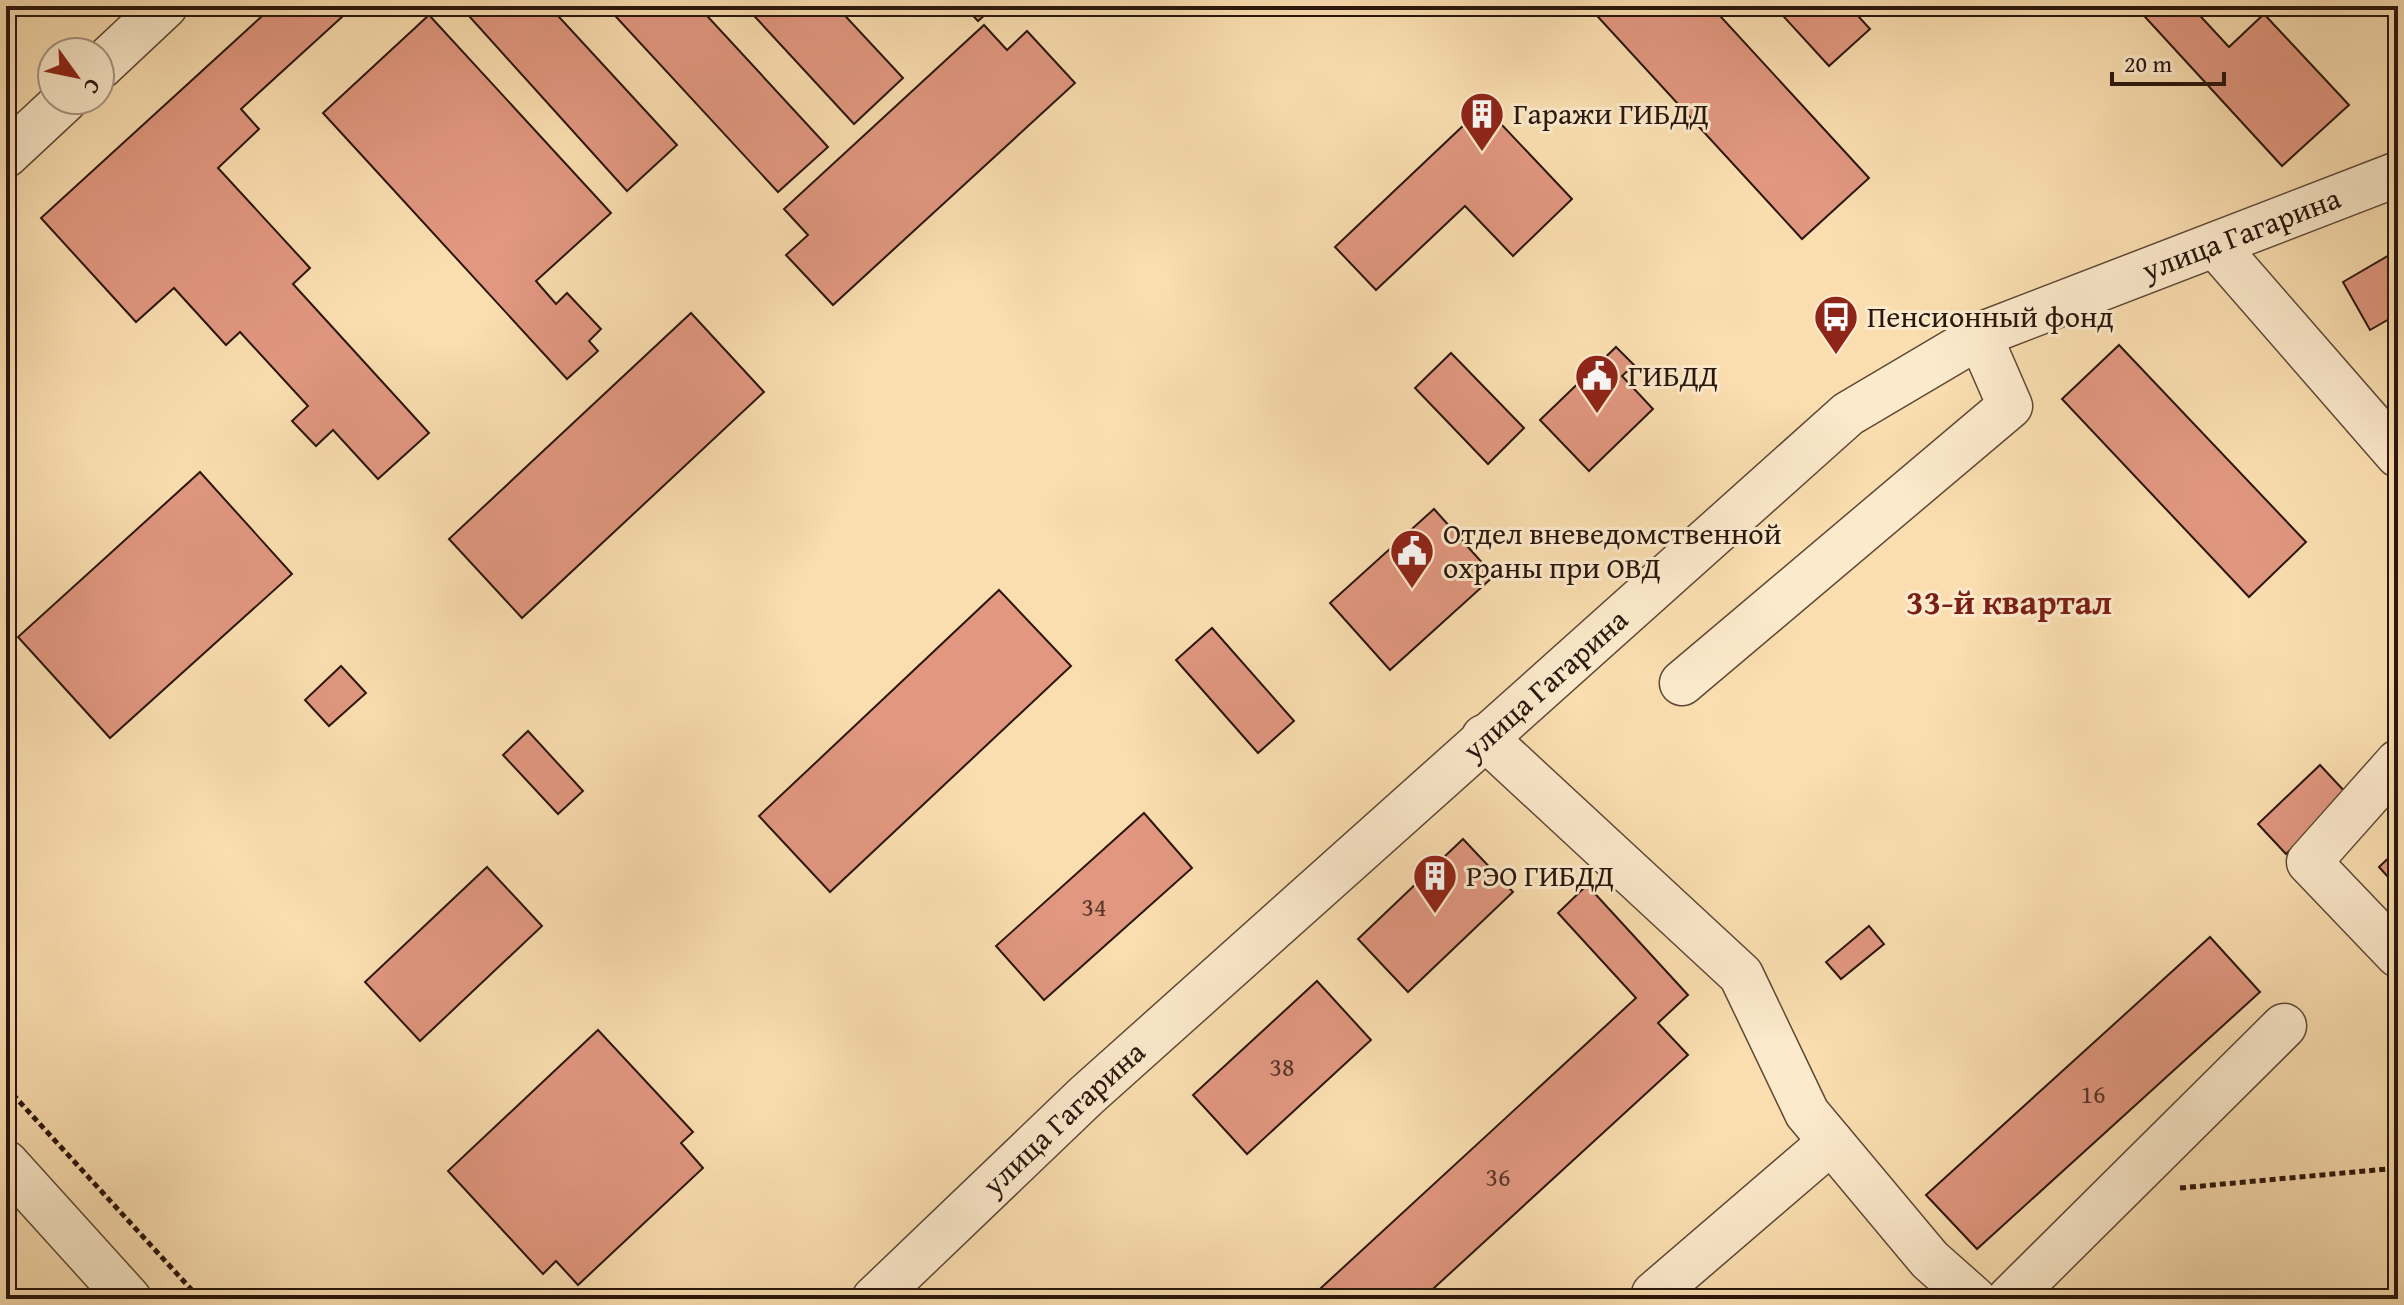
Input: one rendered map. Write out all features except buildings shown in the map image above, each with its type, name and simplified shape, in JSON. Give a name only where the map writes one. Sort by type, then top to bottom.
[{"type":"street","points":[[116,52],[165,6]]},
{"type":"street","points":[[6,155],[48,116]]},
{"type":"street","name":"улица Гагарина","points":[[874,1299],[1086,1096],[1848,414],[1980,337],[2398,174]]},
{"type":"street","points":[[2215,245],[2398,455]]},
{"type":"street","points":[[1682,683],[2010,406],[1980,337]]},
{"type":"street","points":[[1484,737],[1741,975],[1807,1113],[1930,1260],[1974,1299]]},
{"type":"street","points":[[2398,762],[2309,862],[2398,955]]},
{"type":"street","points":[[2009,1299],[2284,1026]]},
{"type":"street","points":[[1654,1294],[1831,1142]]},
{"type":"street","points":[[6,1163],[129,1299]]},
{"type":"path","points":[[6,1087],[200,1299]]},
{"type":"path","points":[[2177,1188],[2398,1168]]},
{"type":"place","name":"Гаражи ГИБДД","points":[[1482,153]]},
{"type":"place","name":"Пенсионный фонд","points":[[1836,356]]},
{"type":"place","name":"ГИБДД","points":[[1597,415]]},
{"type":"place","name":"Отдел вневедомственной охраны при ОВД","points":[[1412,590]]},
{"type":"place","name":"РЭО ГИБДД","points":[[1435,915]]},
{"type":"district","name":"33-й квартал","points":[[2009,602]]}]
